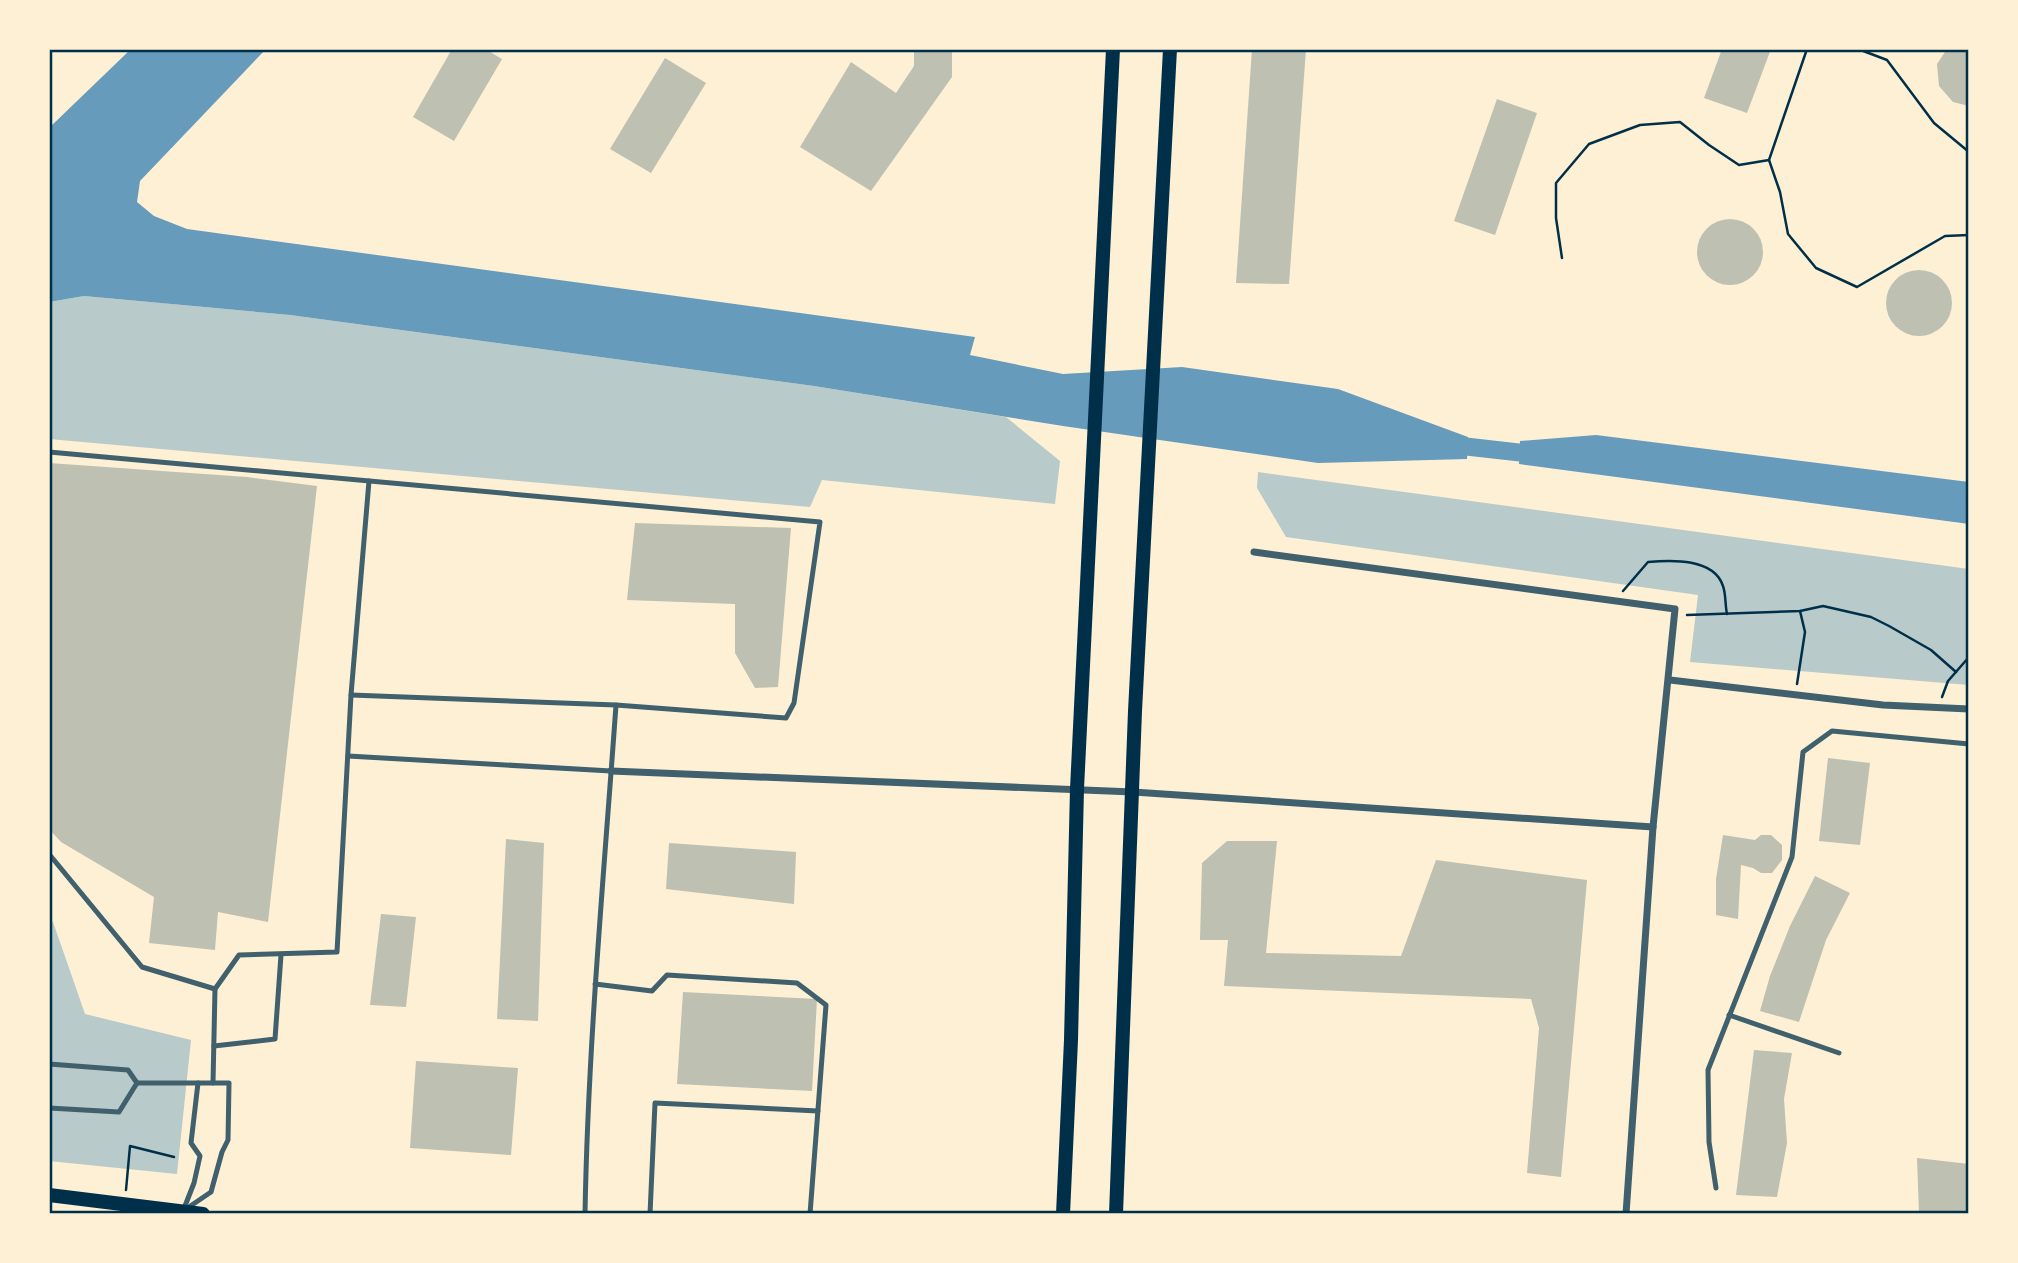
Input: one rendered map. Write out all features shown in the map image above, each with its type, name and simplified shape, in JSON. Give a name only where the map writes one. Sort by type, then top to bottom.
[{"type":"main road","points":[[1063,1214],[1071,1040],[1077,789],[1113,49]]},
{"type":"main road","points":[[1116,1214],[1135,711],[1170,49]]},
{"type":"main road","points":[[49,1195],[203,1214]]},
{"type":"street","points":[[1254,552],[1675,609],[1670,680],[1653,827],[1626,1214]]},
{"type":"street","points":[[1670,680],[1883,705],[1969,709]]},
{"type":"street","points":[[611,771],[1133,792],[1653,827]]},
{"type":"lane","points":[[49,452],[820,522],[794,703],[786,718],[616,705],[351,695]]},
{"type":"lane","points":[[213,1083],[215,989],[239,955],[337,952],[351,695],[369,481]]},
{"type":"lane","points":[[585,1214],[595,984],[616,705]]},
{"type":"lane","points":[[1716,1188],[1709,1142],[1708,1070],[1792,857],[1803,752],[1832,731],[1969,744]]},
{"type":"lane","points":[[348,756],[611,771]]},
{"type":"lane","points":[[49,854],[142,967],[215,989]]},
{"type":"lane","points":[[214,1046],[275,1038],[281,955]]},
{"type":"lane","points":[[595,984],[652,991],[667,975],[797,983],[826,1005],[810,1214]]},
{"type":"lane","points":[[1729,1015],[1839,1053]]},
{"type":"lane","points":[[49,1064],[128,1070],[137,1083]]},
{"type":"lane","points":[[137,1083],[229,1083],[228,1140],[211,1192],[183,1212]]},
{"type":"lane","points":[[49,1108],[118,1112],[137,1083]]},
{"type":"lane","points":[[183,1212],[194,1183],[200,1156],[191,1143],[198,1083]]},
{"type":"lane","points":[[650,1214],[655,1103],[818,1111]]},
{"type":"path","points":[[1807,49],[1769,160],[1780,192],[1788,234],[1816,268],[1857,286],[1945,236],[1969,235]]},
{"type":"path","points":[[1858,49],[1887,60],[1934,123],[1969,152]]},
{"type":"path","points":[[1562,258],[1556,218],[1556,183],[1588,145],[1640,125],[1680,122],[1739,164],[1769,160]]},
{"type":"path","points":[[1617,601],[1648,562],[1677,560],[1711,569],[1723,584],[1727,614]]},
{"type":"path","points":[[1675,616],[1801,611],[1823,606],[1871,617],[1931,650],[1956,672]]},
{"type":"path","points":[[1795,694],[1805,632],[1801,611]]},
{"type":"path","points":[[1939,708],[1948,681],[1969,657]]},
{"type":"path","points":[[125,1194],[130,1146],[174,1157]]},
{"type":"shaded area","points":[[84,296],[290,315],[814,386],[1006,417],[1060,461],[1055,504],[822,480],[810,507],[49,439],[49,302]]},
{"type":"shaded area","points":[[1258,472],[1969,569],[1969,685],[1690,662],[1698,595],[1286,537],[1257,488]]},
{"type":"shaded area","points":[[49,918],[53,922],[85,1014],[191,1040],[177,1174],[49,1161]]},
{"type":"water","points":[[131,49],[266,49],[140,181],[137,202],[154,216],[187,229],[975,337],[970,355],[1063,374],[1182,367],[1338,389],[1468,437],[1467,459],[1318,463],[814,386],[290,315],[84,296],[49,302],[49,128]]},
{"type":"water","points":[[1596,435],[1969,482],[1969,524],[1519,464],[1520,441]]},
{"type":"building","points":[[452,49],[485,49],[502,59],[454,141],[413,117]]},
{"type":"building","points":[[914,49],[952,49],[952,77],[871,191],[800,147],[851,62],[896,93],[914,66]]},
{"type":"building","points":[[1252,49],[1306,49],[1289,284],[1236,283]]},
{"type":"building","points":[[1722,49],[1771,49],[1747,113],[1704,98]]},
{"type":"building","points":[[1947,49],[1969,49],[1969,106],[1953,102],[1939,86],[1937,64]]},
{"type":"building","points":[[665,58],[706,83],[651,173],[610,149]]},
{"type":"building","points":[[1497,99],[1537,113],[1495,235],[1454,221]]},
{"type":"building","points":[[1723,219],[1737,219],[1749,224],[1758,233],[1763,252],[1761,265],[1754,276],[1737,285],[1723,285],[1711,280],[1702,271],[1697,259],[1697,245],[1702,233],[1711,224]]},
{"type":"building","points":[[1912,270],[1926,270],[1938,275],[1947,284],[1952,303],[1950,316],[1943,327],[1926,336],[1912,336],[1900,331],[1891,322],[1886,310],[1886,296],[1891,284],[1900,275]]},
{"type":"building","points":[[49,463],[247,477],[317,486],[268,922],[218,912],[215,950],[149,943],[154,897],[61,842],[49,829]]},
{"type":"building","points":[[635,523],[791,528],[778,687],[755,688],[735,653],[735,604],[627,600]]},
{"type":"building","points":[[1828,758],[1870,763],[1860,845],[1819,841]]},
{"type":"building","points":[[1723,835],[1755,840],[1761,835],[1771,835],[1782,845],[1782,860],[1772,873],[1761,873],[1741,865],[1738,919],[1716,915],[1716,879]]},
{"type":"building","points":[[506,839],[544,843],[538,1021],[497,1019]]},
{"type":"building","points":[[1227,841],[1277,841],[1266,953],[1401,956],[1436,860],[1587,880],[1561,1177],[1527,1173],[1539,1028],[1531,999],[1224,986],[1228,940],[1200,940],[1202,863]]},
{"type":"building","points":[[669,843],[796,852],[794,904],[666,889]]},
{"type":"building","points":[[1815,876],[1850,893],[1826,940],[1799,1022],[1760,1011],[1770,976],[1790,926]]},
{"type":"building","points":[[381,914],[416,917],[406,1007],[370,1005]]},
{"type":"building","points":[[683,992],[817,999],[812,1091],[677,1084]]},
{"type":"building","points":[[1754,1050],[1792,1053],[1784,1099],[1787,1143],[1777,1197],[1736,1195]]},
{"type":"building","points":[[416,1061],[518,1068],[511,1155],[410,1148]]},
{"type":"building","points":[[1917,1158],[1969,1164],[1969,1214],[1919,1214]]},
{"type":"waterway","points":[[1444,444],[1541,455]]}]
